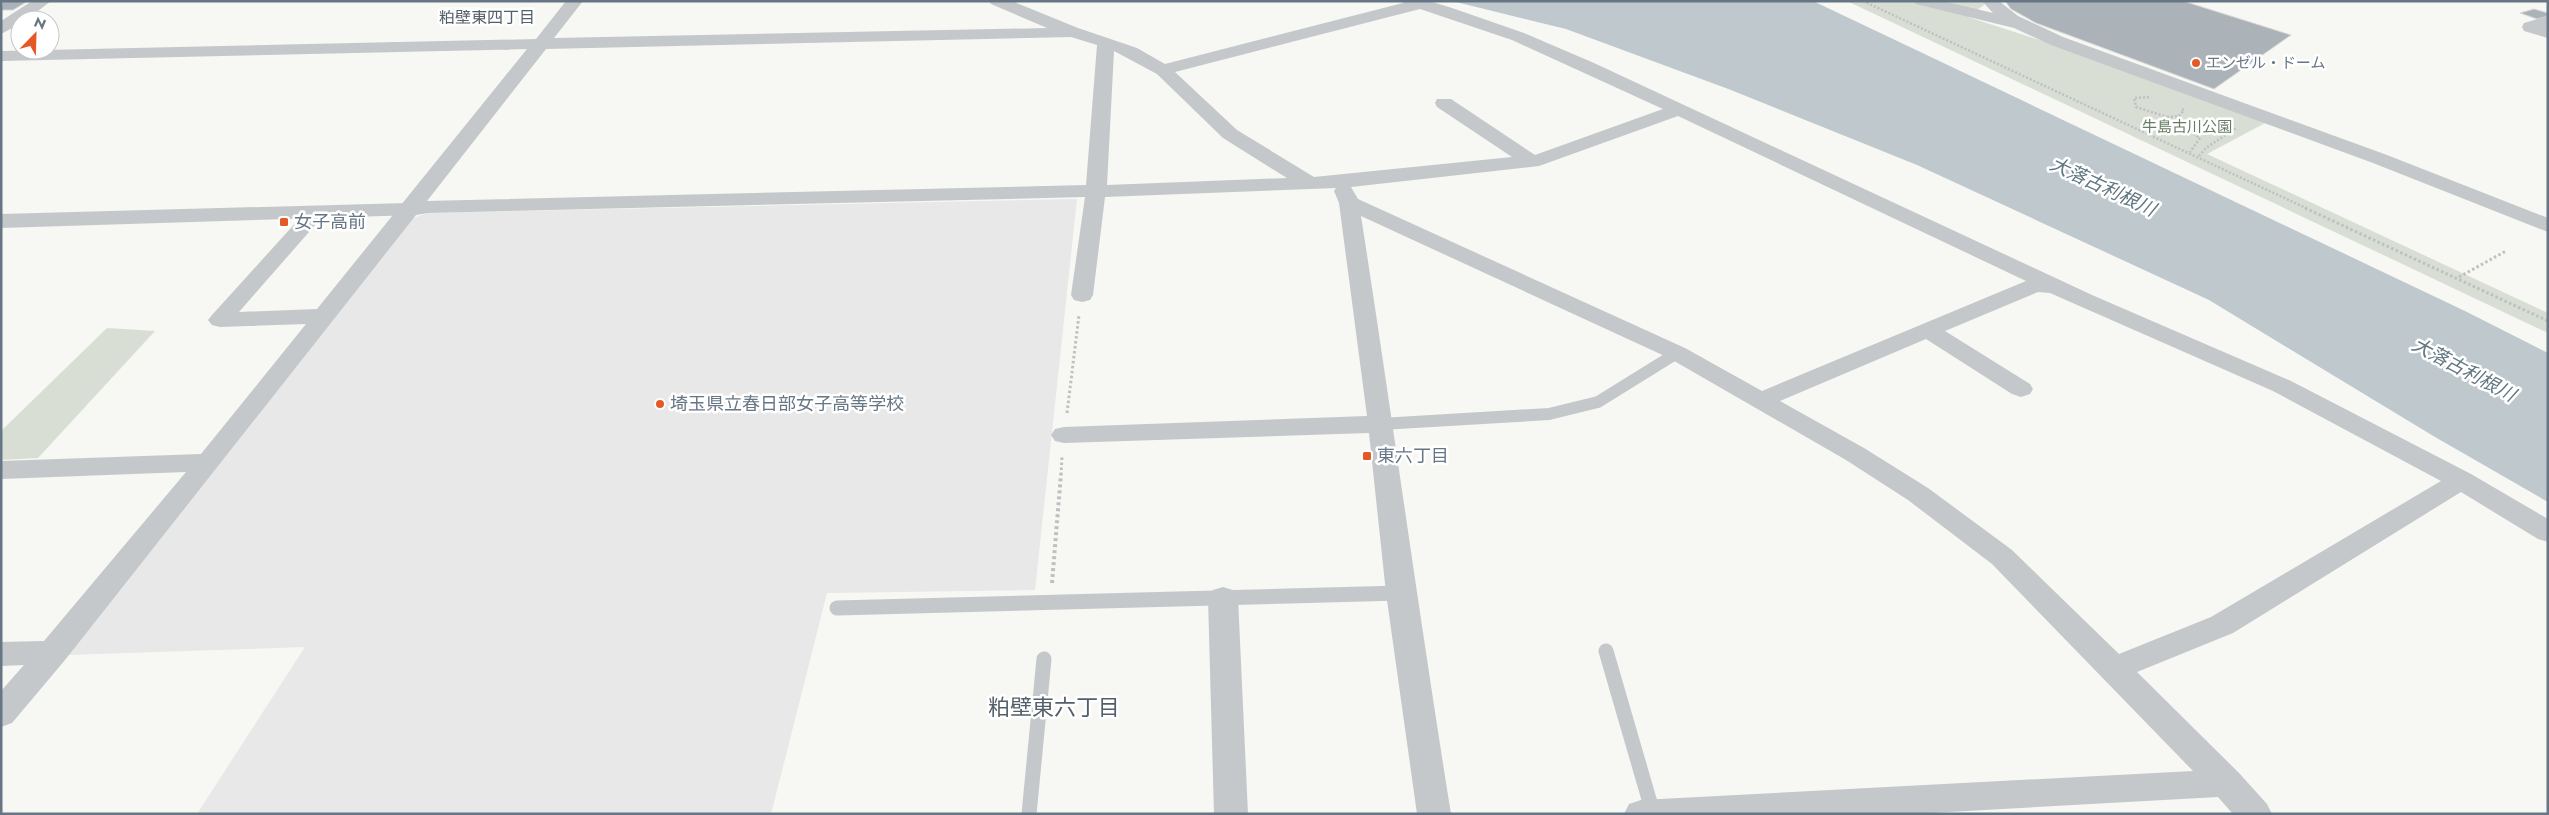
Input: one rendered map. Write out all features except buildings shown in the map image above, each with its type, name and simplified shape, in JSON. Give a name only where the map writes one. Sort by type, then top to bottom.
[{"type":"street","points":[[1,29],[43,1]]},
{"type":"street","points":[[1,714],[54,652],[208,462],[575,1]]},
{"type":"street","points":[[996,1],[1072,32],[1131,52],[1163,70],[1230,134],[1310,184]]},
{"type":"street","points":[[1922,1],[2020,25],[2058,41],[2388,162],[2548,226]]},
{"type":"street","points":[[1990,1],[2003,14],[2020,25]]},
{"type":"street","points":[[1163,70],[1415,2],[1455,13],[1513,34],[1947,233],[2053,286],[2282,386],[2462,480],[2548,532]]},
{"type":"street","points":[[2548,21],[2530,27],[2548,33]]},
{"type":"street","points":[[1,56],[1072,32]]},
{"type":"street","points":[[1082,295],[1096,191],[1106,42]]},
{"type":"street","points":[[1444,103],[1531,161]]},
{"type":"street","points":[[1344,192],[1539,160],[1679,109]]},
{"type":"street","points":[[1,221],[408,210],[428,207],[1310,184],[1344,192],[1676,353],[1855,454],[1918,494],[1994,552],[2114,668],[2256,814]]},
{"type":"street","points":[[1344,192],[1381,424],[1400,593],[1434,814]]},
{"type":"street","points":[[316,212],[220,320],[324,316]]},
{"type":"street","points":[[1761,400],[2035,285],[2053,286]]},
{"type":"street","points":[[1927,330],[2021,389]]},
{"type":"street","points":[[1064,435],[1381,424]]},
{"type":"street","points":[[1,470],[208,462]]},
{"type":"street","points":[[2114,668],[2222,626],[2462,480]]},
{"type":"street","points":[[1224,598],[1231,814]]},
{"type":"street","points":[[1,654],[54,652]]},
{"type":"street","points":[[1642,814],[1801,810],[2227,784]]},
{"type":"lane","points":[[1381,424],[1549,414],[1598,402],[1676,353]]},
{"type":"lane","points":[[837,608],[1400,593]]},
{"type":"lane","points":[[1606,651],[1653,813]]},
{"type":"lane","points":[[1029,814],[1044,659]]},
{"type":"path","points":[[1863,1],[2199,156],[2548,321]]},
{"type":"path","points":[[2154,96],[2134,98],[2136,107],[2167,117],[2200,138],[2190,152]]},
{"type":"path","points":[[2167,117],[2179,116],[2184,110],[2178,106]]},
{"type":"path","points":[[2199,156],[2206,148],[2250,120],[2264,116]]},
{"type":"path","points":[[2458,277],[2506,251]]},
{"type":"shaded area","name":"埼玉県立春日部女子高等学校","points":[[1077,199],[1035,590],[827,593],[771,814],[197,814],[305,647],[66,655],[413,218],[428,213]]},
{"type":"green space","name":"牛島古川公園","points":[[1847,1],[1982,1],[1985,4],[1968,17],[2058,46],[2267,122],[2207,154],[2548,313],[2548,333]]},
{"type":"green space","points":[[107,328],[155,331],[38,458],[1,460],[1,431]]},
{"type":"water","name":"大落古利根川","points":[[1452,1],[1813,1],[2467,312],[2548,353],[2548,502],[2435,437],[2209,300],[1917,165],[1731,90],[1566,29]]},
{"type":"place","name":"エンゼル・ドーム","points":[[2196,63]]},
{"type":"place","name":"女子高前","points":[[284,222]]},
{"type":"place","name":"埼玉県立春日部女子高等学校","points":[[660,404]]},
{"type":"place","name":"東六丁目","points":[[1367,456]]},
{"type":"district","name":"粕壁東四丁目","points":[[487,17]]},
{"type":"district","name":"粕壁東六丁目","points":[[1054,707]]}]
